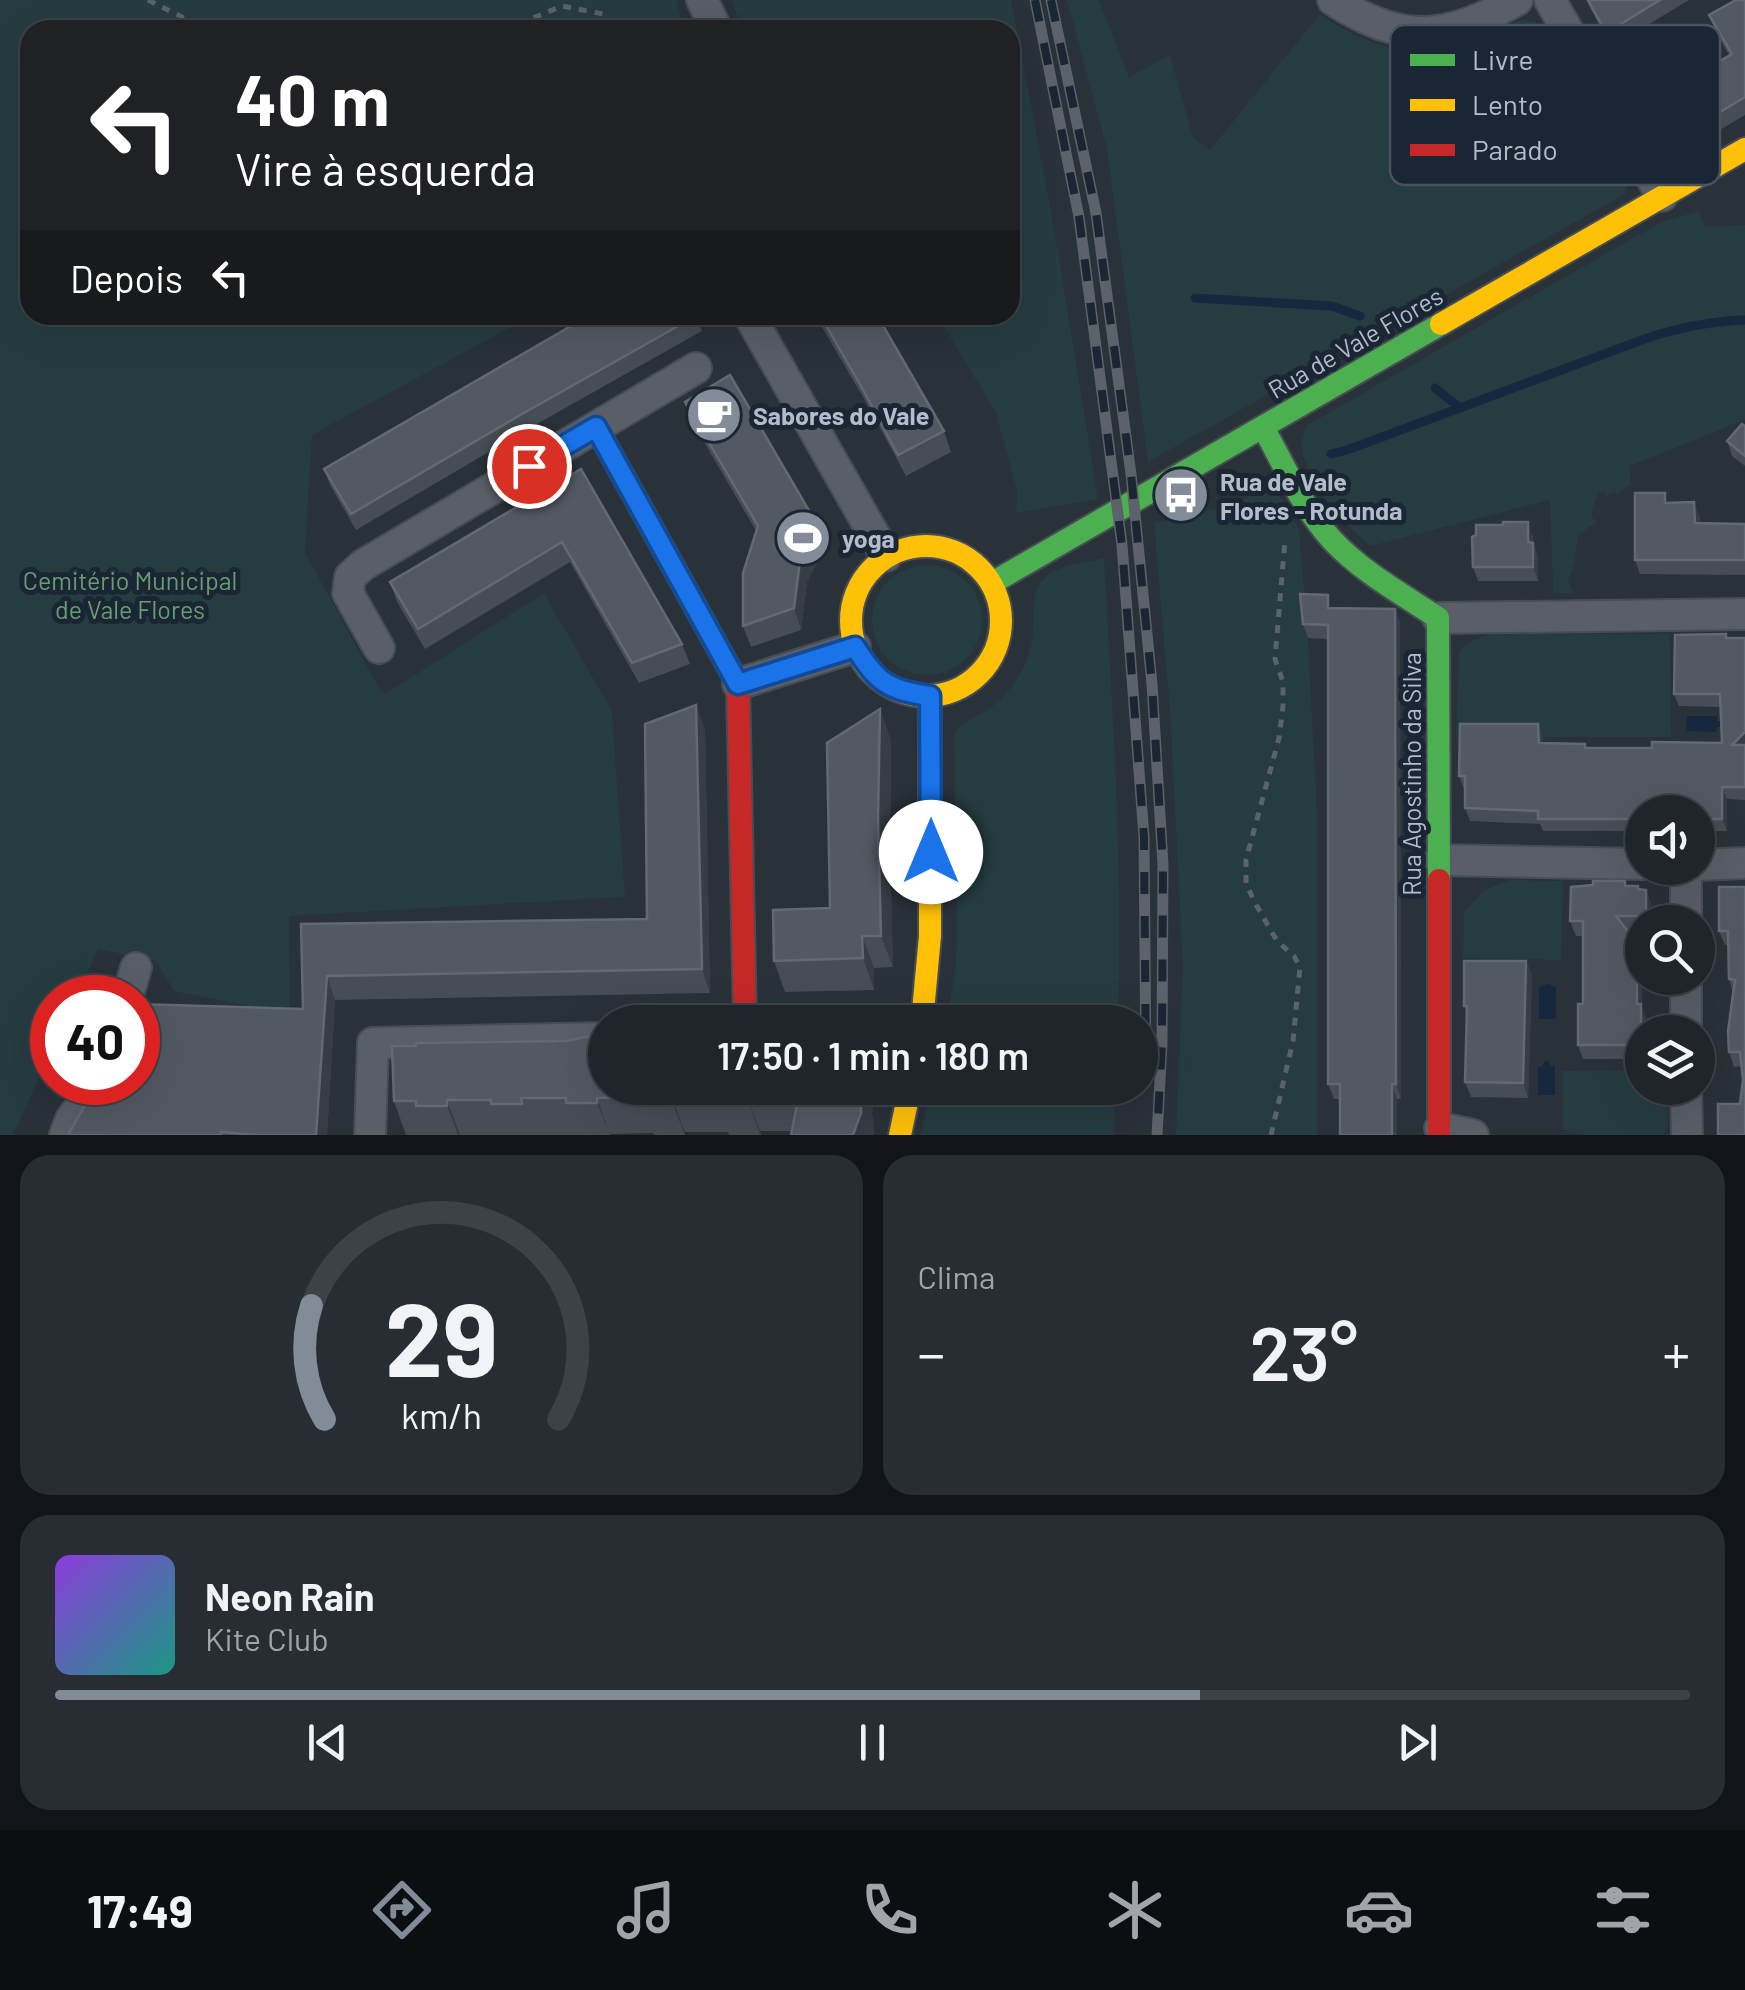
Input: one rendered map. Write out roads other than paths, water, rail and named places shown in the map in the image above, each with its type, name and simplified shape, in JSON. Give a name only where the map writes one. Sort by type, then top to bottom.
[{"type":"street","points":[[1332,0],[1362,18],[1390,27]]},
{"type":"street","points":[[1468,25],[1518,0]]},
{"type":"street","points":[[1550,0],[1564,25]]},
{"type":"street","name":"Rua de Vale Flores","points":[[1720,163],[1745,149]]},
{"type":"street","points":[[1656,185],[1662,196]]},
{"type":"street","name":"Rua de Vale Flores","points":[[992,583],[1681,185]]},
{"type":"street","points":[[755,325],[886,556]]},
{"type":"street","points":[[379,648],[348,593],[350,577],[363,565],[696,368]]},
{"type":"street","points":[[596,427],[738,684],[745,1005]]},
{"type":"street","name":"Rua Agostinho da Silva","points":[[1263,427],[1330,538],[1438,618],[1440,1132]]},
{"type":"street","points":[[932,545],[956,551],[977,564],[992,583],[1000,601],[1002,620],[993,658],[981,673],[949,694],[898,692],[872,674],[855,647],[851,613],[855,596],[862,580],[886,556],[908,547],[932,545]]},
{"type":"street","points":[[1438,618],[1745,614]]},
{"type":"street","points":[[738,684],[855,647]]},
{"type":"street","points":[[924,1005],[930,936],[930,696]]},
{"type":"street","points":[[1440,860],[1625,864]]},
{"type":"street","points":[[1715,864],[1745,862]]},
{"type":"street","points":[[134,975],[136,968]]},
{"type":"street","points":[[370,1135],[373,1043],[588,1038]]},
{"type":"street","points":[[65,1135],[82,1105]]},
{"type":"street","points":[[900,1135],[906,1105]]},
{"type":"street","points":[[1686,1105],[1686,1135]]},
{"type":"street","points":[[1440,1132],[1473,1135]]},
{"type":"water","points":[[1687,716],[1717,716],[1720,727],[1716,732],[1686,731]]},
{"type":"water","points":[[1539,987],[1556,987],[1556,1019],[1539,1019]]},
{"type":"water","points":[[1548,1061],[1555,1066],[1555,1095],[1538,1095],[1538,1067]]},
{"type":"waterway","points":[[1195,298],[1332,306],[1360,316]]},
{"type":"waterway","points":[[1331,454],[1650,337],[1697,325],[1745,320]]},
{"type":"waterway","points":[[1435,388],[1460,408]]},
{"type":"railway","points":[[1035,0],[1079,217],[1122,545],[1144,837],[1145,1005]]},
{"type":"railway","points":[[1051,0],[1096,213],[1131,474],[1152,684],[1163,865],[1157,1135]]},
{"type":"place","name":"Sabores do Vale","points":[[714,415]]},
{"type":"place","name":"Rua de Vale Flores - Rotunda","points":[[1181,495]]},
{"type":"place","name":"yoga","points":[[803,538]]},
{"type":"park label","name":"Cemitério Municipal de Vale Flores","points":[[130,594]]}]
